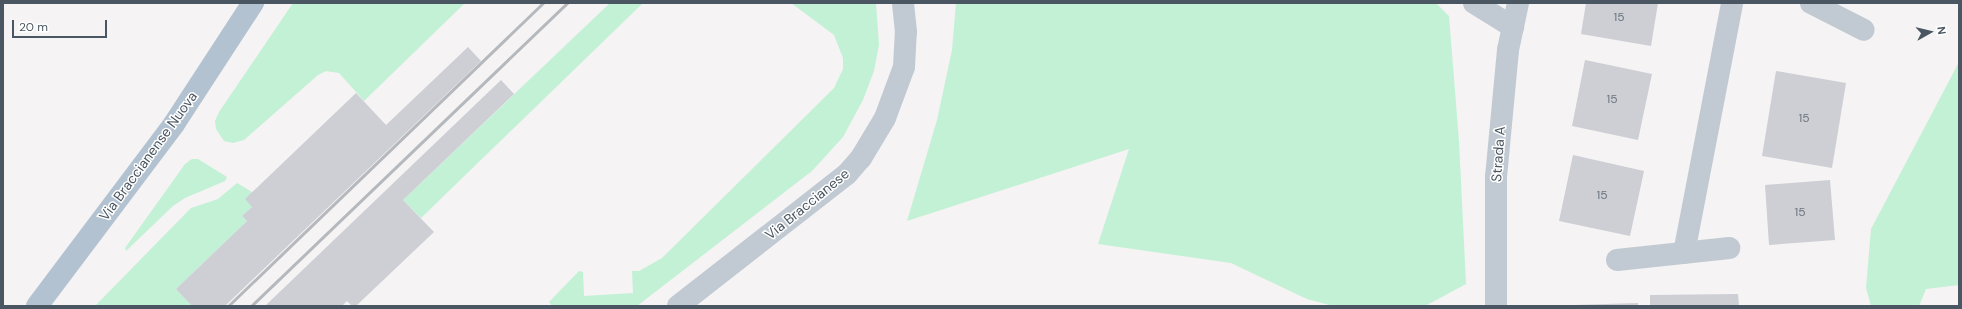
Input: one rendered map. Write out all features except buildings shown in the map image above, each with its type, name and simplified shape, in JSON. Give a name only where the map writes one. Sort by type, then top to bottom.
[{"type":"main road","name":"Via Braccianense Nuova","points":[[38,306],[174,124],[253,3]]},
{"type":"street","name":"Via Braccianese","points":[[678,306],[847,174],[861,158],[885,118],[902,74],[906,50],[903,3]]},
{"type":"street","points":[[1474,3],[1513,28]]},
{"type":"street","name":"Strada A","points":[[1496,306],[1496,177],[1501,110],[1518,3]]},
{"type":"street","points":[[1684,253],[1732,3]]},
{"type":"street","points":[[1811,3],[1864,30]]},
{"type":"street","points":[[1617,260],[1729,248]]},
{"type":"green space","points":[[293,3],[465,3],[364,101],[339,73],[326,71],[318,75],[244,140],[233,143],[224,141],[216,129],[215,121],[219,112]]},
{"type":"green space","points":[[610,3],[643,3],[421,218],[403,200]]},
{"type":"green space","points":[[791,3],[876,3],[879,45],[874,71],[863,100],[843,137],[812,171],[637,306],[552,306],[549,302],[579,271],[583,272],[584,296],[633,293],[632,271],[639,271],[662,258],[834,88],[843,69],[843,58],[834,35]]},
{"type":"green space","points":[[956,3],[1436,3],[1449,16],[1459,141],[1466,284],[1425,306],[1333,306],[1307,299],[1231,263],[1098,244],[1129,149],[907,221],[937,120],[952,50]]},
{"type":"green space","points":[[1959,62],[1959,285],[1926,289],[1919,306],[1871,306],[1866,288],[1871,229]]},
{"type":"green space","points":[[192,159],[198,159],[227,177],[225,181],[185,198],[173,206],[126,251],[125,248],[185,164]]},
{"type":"green space","points":[[237,183],[252,192],[252,207],[242,216],[247,221],[176,289],[192,306],[95,306],[191,208],[218,199]]},
{"type":"railway","points":[[228,306],[543,3]]},
{"type":"railway","points":[[251,306],[567,3]]}]
